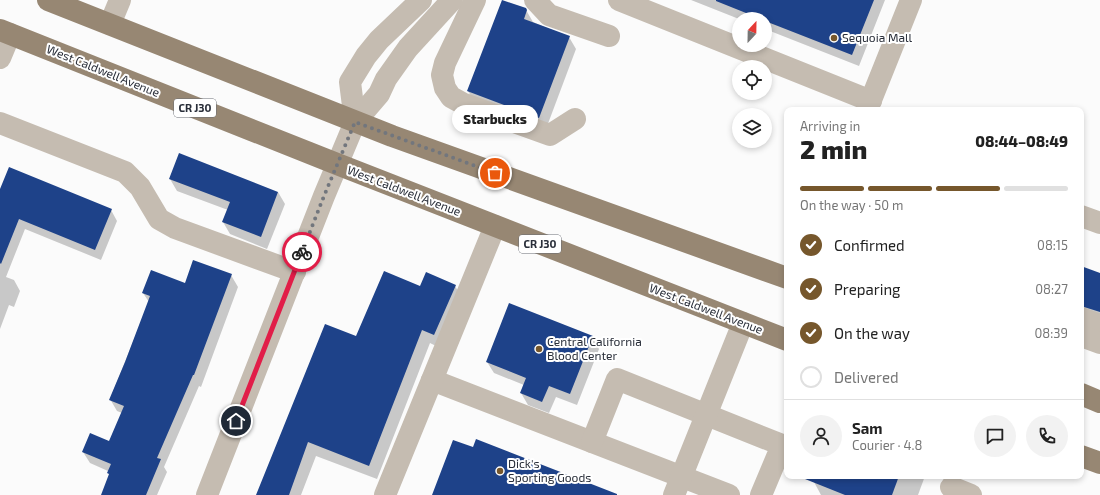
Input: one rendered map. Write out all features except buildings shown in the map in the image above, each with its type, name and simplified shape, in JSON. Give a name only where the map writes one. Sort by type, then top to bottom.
[{"type":"main road","points":[[48,0],[355,122],[784,277]]},
{"type":"main road","name":"West Caldwell Avenue","points":[[5,32],[784,339]]},
{"type":"main road","points":[[1084,395],[1100,402]]},
{"type":"main road","points":[[1084,457],[1100,463]]},
{"type":"street","points":[[110,24],[120,0]]},
{"type":"street","points":[[355,122],[350,82],[366,56],[379,40],[421,0]]},
{"type":"street","points":[[207,495],[337,164],[355,122],[379,94],[386,79],[408,48],[452,0]]},
{"type":"street","points":[[475,0],[445,63],[442,75],[445,88],[451,97],[462,103],[550,135],[575,119]]},
{"type":"street","points":[[535,0],[549,15],[609,36]]},
{"type":"street","points":[[619,0],[869,105],[911,0]]},
{"type":"street","points":[[0,58],[5,32]]},
{"type":"street","points":[[0,123],[126,172],[140,187],[159,219],[175,228],[295,272]]},
{"type":"street","points":[[1084,217],[1100,223]]},
{"type":"street","points":[[385,495],[495,226]]},
{"type":"street","points":[[1084,319],[1100,325]]},
{"type":"street","points":[[678,486],[743,323]]},
{"type":"street","points":[[1084,337],[1100,343]]},
{"type":"street","points":[[592,442],[617,379],[782,445],[762,495]]},
{"type":"street","points":[[432,380],[592,442],[678,486],[729,495]]},
{"type":"street","points":[[951,486],[971,495]]},
{"type":"way so far","points":[[302,252],[355,122],[495,173]]},
{"type":"place","name":"Sequoia Mall","points":[[834,38]]},
{"type":"place","name":"Starbucks","points":[[495,173]]},
{"type":"place","name":"Central California Blood Center","points":[[539,349]]},
{"type":"place","name":"Dick's Sporting Goods","points":[[500,471]]},
{"type":"route","points":[[236,421],[302,252]]}]
